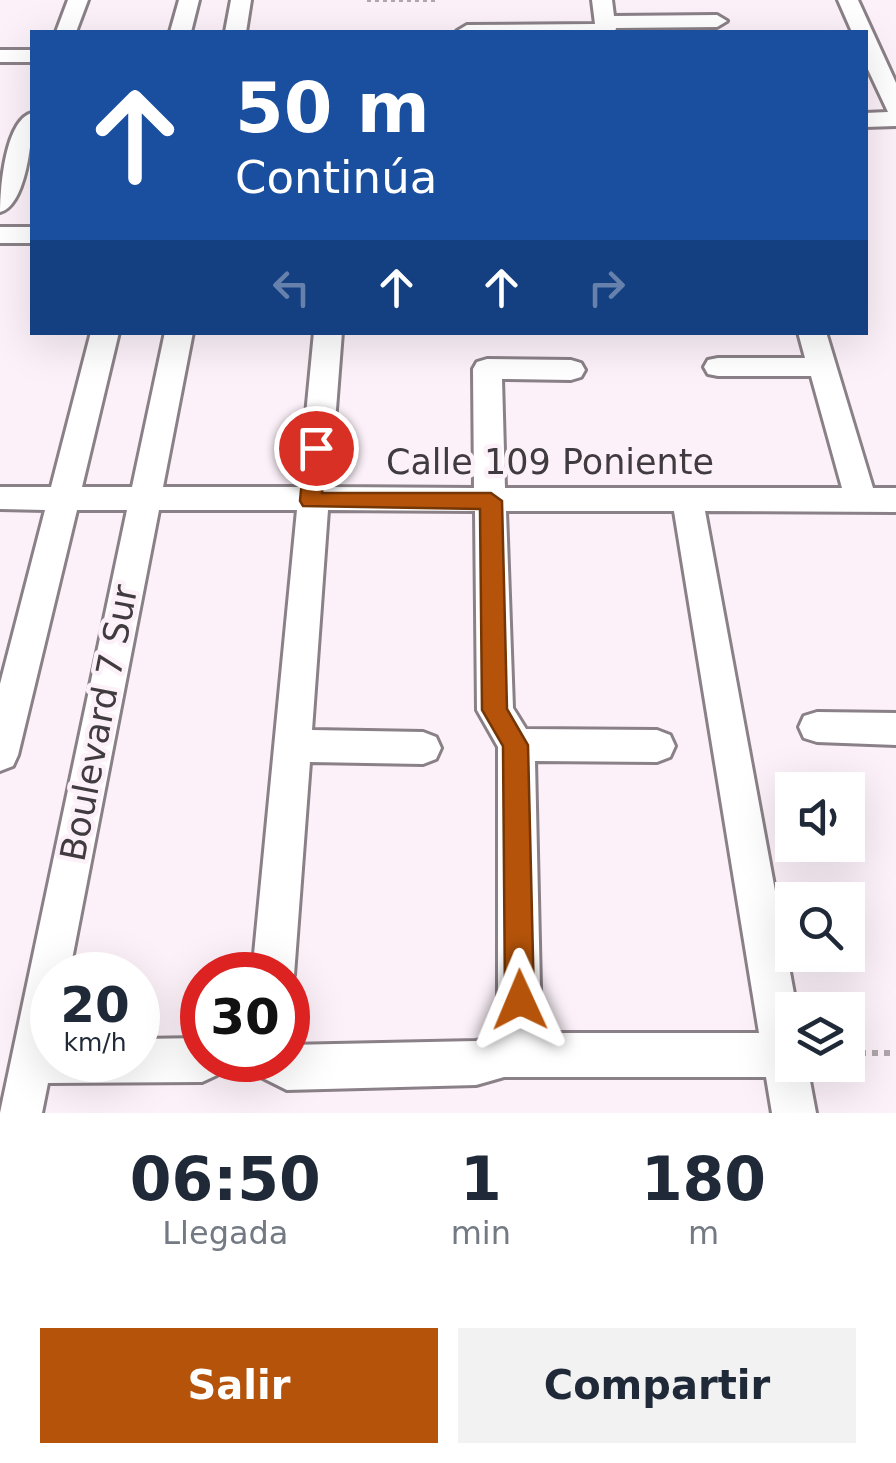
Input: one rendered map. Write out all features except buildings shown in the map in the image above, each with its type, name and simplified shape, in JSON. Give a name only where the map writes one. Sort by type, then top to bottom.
[{"type":"street","points":[[67,30],[78,0]]},
{"type":"street","points":[[182,30],[189,0]]},
{"type":"street","points":[[236,30],[241,0]]},
{"type":"street","points":[[602,0],[606,26]]},
{"type":"street","points":[[848,0],[861,30]]},
{"type":"street","points":[[559,30],[717,21]]},
{"type":"street","points":[[868,45],[896,108]]},
{"type":"street","points":[[0,56],[30,56]]},
{"type":"street","points":[[868,120],[896,120]]},
{"type":"street","points":[[0,206],[30,125]]},
{"type":"street","points":[[868,138],[896,138]]},
{"type":"street","points":[[0,236],[30,235]]},
{"type":"street","points":[[0,755],[105,335]]},
{"type":"street","name":"Boulevard 7 Sur","points":[[52,952],[178,335]]},
{"type":"street","points":[[275,952],[328,335]]},
{"type":"street","points":[[813,335],[861,501]]},
{"type":"street","points":[[718,367],[823,367]]},
{"type":"street","points":[[504,1056],[520,1036],[516,745],[495,710],[487,369],[571,370]]},
{"type":"street","name":"Calle 109 Poniente","points":[[0,498],[896,500]]},
{"type":"street","points":[[687,498],[775,1002]]},
{"type":"street","points":[[817,727],[896,729]]},
{"type":"street","points":[[516,745],[657,746]]},
{"type":"street","points":[[294,746],[423,748]]},
{"type":"street","points":[[310,1067],[476,1063],[504,1056],[775,1054]]},
{"type":"street","name":"Boulevard 7 Sur","points":[[20,1113],[30,1062]]},
{"type":"street","points":[[789,1082],[794,1113]]},
{"type":"path","points":[[367,0],[436,0]]},
{"type":"path","points":[[865,1053],[896,1052]]},
{"type":"route","points":[[316,448],[311,501],[491,501],[495,710],[516,745],[520,1000]]}]
